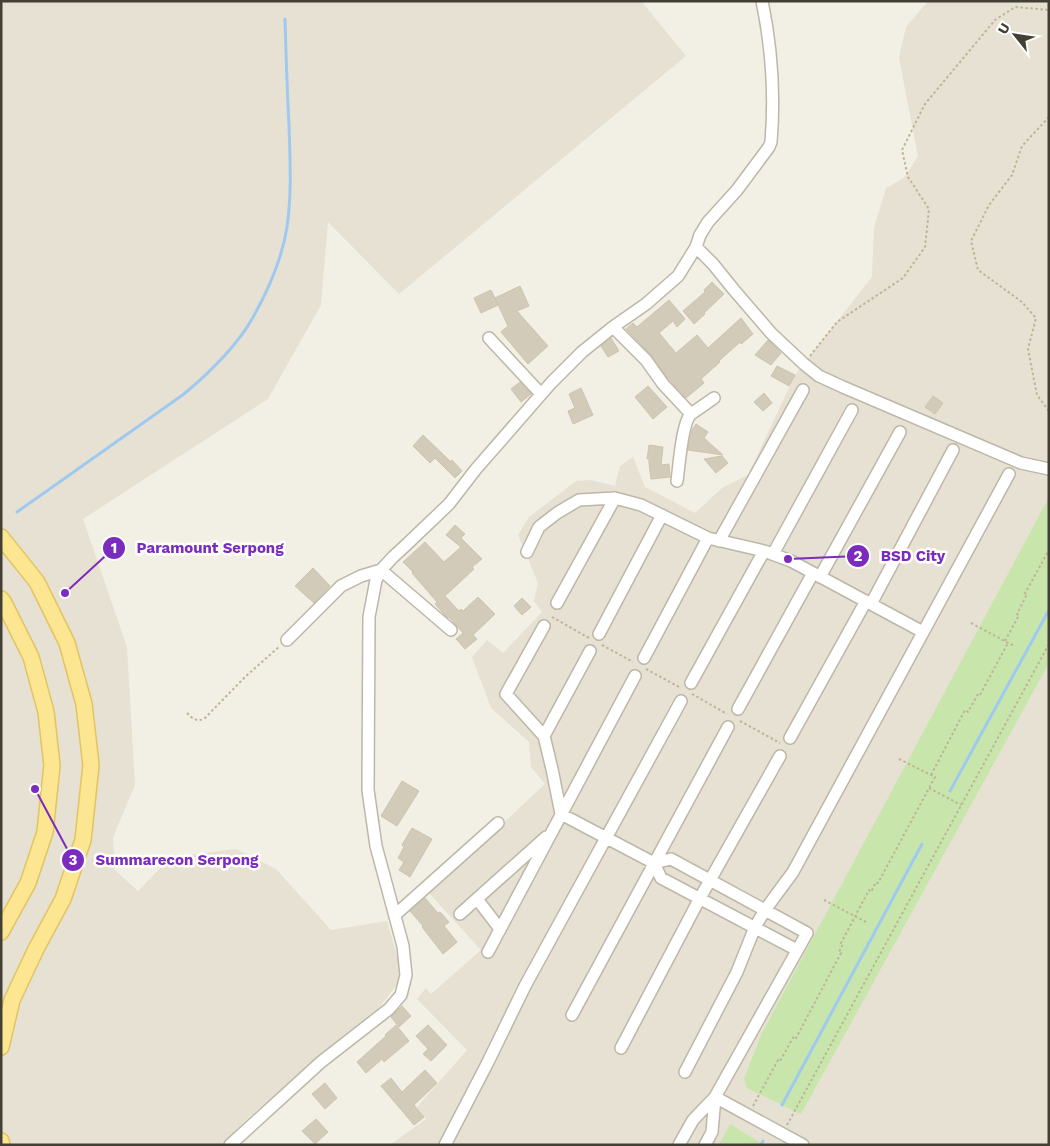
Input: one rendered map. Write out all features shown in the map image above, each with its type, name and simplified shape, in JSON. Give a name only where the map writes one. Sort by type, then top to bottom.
[{"type":"main road","points":[[1,536],[37,582],[67,643],[84,704],[91,765],[83,840],[63,899],[7,998],[1,1046]]},
{"type":"main road","points":[[1,599],[31,657],[46,712],[52,765],[45,832],[28,883],[1,932]]},
{"type":"street","points":[[230,1145],[321,1062],[389,1009],[401,995],[406,975],[403,946],[376,846],[368,790],[369,617],[376,580],[381,570],[393,557],[449,504],[476,469],[541,394],[582,352],[651,300],[678,276],[696,247],[700,235],[708,222],[737,190],[768,147],[771,142],[773,109],[772,63],[762,1]]},
{"type":"street","points":[[696,247],[714,264],[771,333],[819,376],[1021,463],[1049,469]]},
{"type":"street","points":[[614,327],[646,360],[663,384],[691,414]]},
{"type":"street","points":[[489,338],[541,394]]},
{"type":"street","points":[[488,952],[640,666],[713,539],[803,390]]},
{"type":"street","points":[[677,481],[687,418],[714,398]]},
{"type":"street","points":[[691,683],[852,410]]},
{"type":"street","points":[[738,709],[900,432]]},
{"type":"street","points":[[621,1048],[700,898],[785,746],[869,603],[953,450]]},
{"type":"street","points":[[685,1072],[737,972],[755,927],[793,872],[1010,474]]},
{"type":"street","points":[[527,552],[540,527],[557,513],[579,500],[615,498],[641,505],[713,539],[768,552],[791,561],[923,632]]},
{"type":"street","points":[[557,603],[615,498]]},
{"type":"street","points":[[544,736],[662,515]]},
{"type":"street","points":[[381,570],[451,630]]},
{"type":"street","points":[[287,640],[341,586],[361,576],[381,570]]},
{"type":"street","points":[[544,626],[506,694],[544,736],[562,814],[654,863],[661,878],[798,950]]},
{"type":"street","points":[[444,1145],[488,1062],[525,986],[681,701]]},
{"type":"street","points":[[572,1014],[728,727]]},
{"type":"street","points":[[395,915],[498,823]]},
{"type":"street","points":[[460,914],[552,831]]},
{"type":"street","points":[[654,863],[671,859],[807,933],[715,1097],[693,1120],[679,1145]]},
{"type":"street","points":[[477,899],[500,929]]},
{"type":"street","points":[[715,1097],[803,1145]]},
{"type":"street","points":[[705,1145],[712,1132],[715,1097]]},
{"type":"path","points":[[804,364],[837,322],[903,278],[925,247],[929,209],[908,177],[902,150],[925,104],[995,20],[1014,7],[1049,10]]},
{"type":"path","points":[[1049,117],[1022,146],[1012,175],[989,205],[971,241],[978,270],[1022,302],[1036,318],[1028,349],[1037,395],[1049,411]]},
{"type":"path","points":[[930,775],[965,710],[968,712],[978,694],[980,695],[1019,615],[1017,614],[1026,596],[1024,595],[1049,550]]},
{"type":"path","points":[[544,626],[550,616],[594,642]]},
{"type":"path","points":[[972,623],[1014,646]]},
{"type":"path","points":[[187,713],[197,720],[204,719],[246,676],[287,640]]},
{"type":"path","points":[[782,1134],[1049,644]]},
{"type":"path","points":[[602,645],[632,662]]},
{"type":"path","points":[[640,666],[785,746]]},
{"type":"path","points":[[748,1115],[778,1060],[780,1061],[794,1036],[796,1038],[841,953],[839,952],[843,944],[841,943],[855,916],[869,890],[871,892],[876,882],[878,883],[935,777],[899,758]]},
{"type":"path","points":[[929,788],[961,805]]},
{"type":"path","points":[[824,900],[866,922]]},
{"type":"shaded area","points":[[1,1],[641,1],[686,56],[399,294],[328,222],[321,305],[268,399],[83,519],[127,647],[135,785],[113,837],[115,870],[138,891],[171,857],[236,849],[276,869],[331,930],[387,921],[399,962],[398,983],[379,1008],[250,1116],[221,1145],[1,1145]]},
{"type":"shaded area","points":[[928,1],[1049,1],[1049,1145],[390,1145],[426,1119],[417,1107],[467,1050],[417,999],[426,988],[431,994],[481,950],[429,893],[545,784],[531,767],[529,742],[491,708],[472,657],[487,640],[503,653],[542,612],[534,601],[538,583],[518,535],[529,517],[576,481],[591,480],[615,486],[620,466],[633,457],[645,487],[695,513],[722,488],[748,475],[795,375],[872,277],[874,228],[886,188],[904,178],[918,156],[899,58],[906,27]]},
{"type":"green space","points":[[1049,497],[1049,663],[801,1114],[747,1088],[744,1079],[761,1035]]},
{"type":"green space","points":[[730,1124],[764,1145],[719,1145]]},
{"type":"building","points":[[712,282],[724,294],[694,324],[683,311],[705,292],[704,290]]},
{"type":"building","points":[[520,286],[529,306],[517,311],[548,346],[528,364],[501,332],[508,326],[495,298]]},
{"type":"building","points":[[491,290],[498,305],[481,313],[474,298]]},
{"type":"building","points":[[669,300],[685,319],[677,327],[673,321],[659,333],[676,353],[697,335],[708,348],[741,318],[753,334],[741,344],[740,342],[719,361],[701,379],[704,383],[686,398],[651,355],[626,329],[633,323],[637,327]]},
{"type":"building","points":[[611,338],[619,351],[608,357],[601,346]]},
{"type":"building","points":[[768,340],[781,353],[771,365],[755,355]]},
{"type":"building","points":[[777,366],[795,375],[789,386],[771,376]]},
{"type":"building","points":[[520,382],[531,394],[521,402],[511,389]]},
{"type":"building","points":[[648,386],[667,407],[653,419],[635,397]]},
{"type":"building","points":[[581,388],[593,415],[573,424],[568,411],[575,408],[569,394]]},
{"type":"building","points":[[764,393],[772,403],[763,411],[754,402]]},
{"type":"building","points":[[933,396],[943,403],[935,414],[925,407]]},
{"type":"building","points":[[696,424],[708,432],[704,438],[723,455],[688,450],[692,430]]},
{"type":"building","points":[[423,435],[462,471],[455,478],[435,458],[430,463],[413,446]]},
{"type":"building","points":[[649,445],[663,447],[661,465],[669,464],[670,477],[651,479],[649,459],[647,459]]},
{"type":"building","points":[[722,456],[728,463],[716,473],[704,459]]},
{"type":"building","points":[[455,525],[465,534],[461,538],[482,559],[445,596],[459,611],[461,609],[463,611],[478,597],[495,614],[473,635],[477,639],[465,649],[456,639],[463,633],[435,604],[437,602],[403,562],[425,542],[444,562],[461,547],[446,535]]},
{"type":"building","points":[[313,568],[330,586],[314,603],[295,586]]},
{"type":"building","points":[[522,598],[531,607],[522,615],[514,606]]},
{"type":"building","points":[[402,781],[419,791],[397,826],[381,816]]},
{"type":"building","points":[[412,828],[432,839],[410,877],[399,870],[404,862],[398,858],[404,847],[402,845]]},
{"type":"building","points":[[425,898],[449,922],[444,926],[457,942],[443,954],[410,911]]},
{"type":"building","points":[[402,1006],[411,1016],[399,1027],[391,1017]]},
{"type":"building","points":[[396,1025],[409,1041],[384,1062],[382,1059],[366,1073],[357,1062]]},
{"type":"building","points":[[428,1025],[447,1045],[431,1061],[423,1054],[428,1049],[416,1036]]},
{"type":"building","points":[[425,1070],[437,1083],[414,1105],[424,1117],[414,1125],[381,1086],[391,1078],[402,1092]]},
{"type":"building","points":[[325,1083],[337,1098],[325,1109],[312,1094]]},
{"type":"building","points":[[316,1119],[328,1132],[315,1144],[302,1131]]},
{"type":"waterway","points":[[17,512],[184,394],[230,349],[246,329],[258,308],[278,263],[285,239],[289,214],[290,163],[285,19]]},
{"type":"waterway","points":[[950,791],[1049,610]]},
{"type":"waterway","points":[[782,1105],[922,844]]},
{"type":"waterway","points":[[761,1145],[763,1141]]},
{"type":"place","name":"BSD City","points":[[788,559]]},
{"type":"place","name":"Paramount Serpong","points":[[65,593]]},
{"type":"place","name":"Summarecon Serpong","points":[[35,789]]}]
